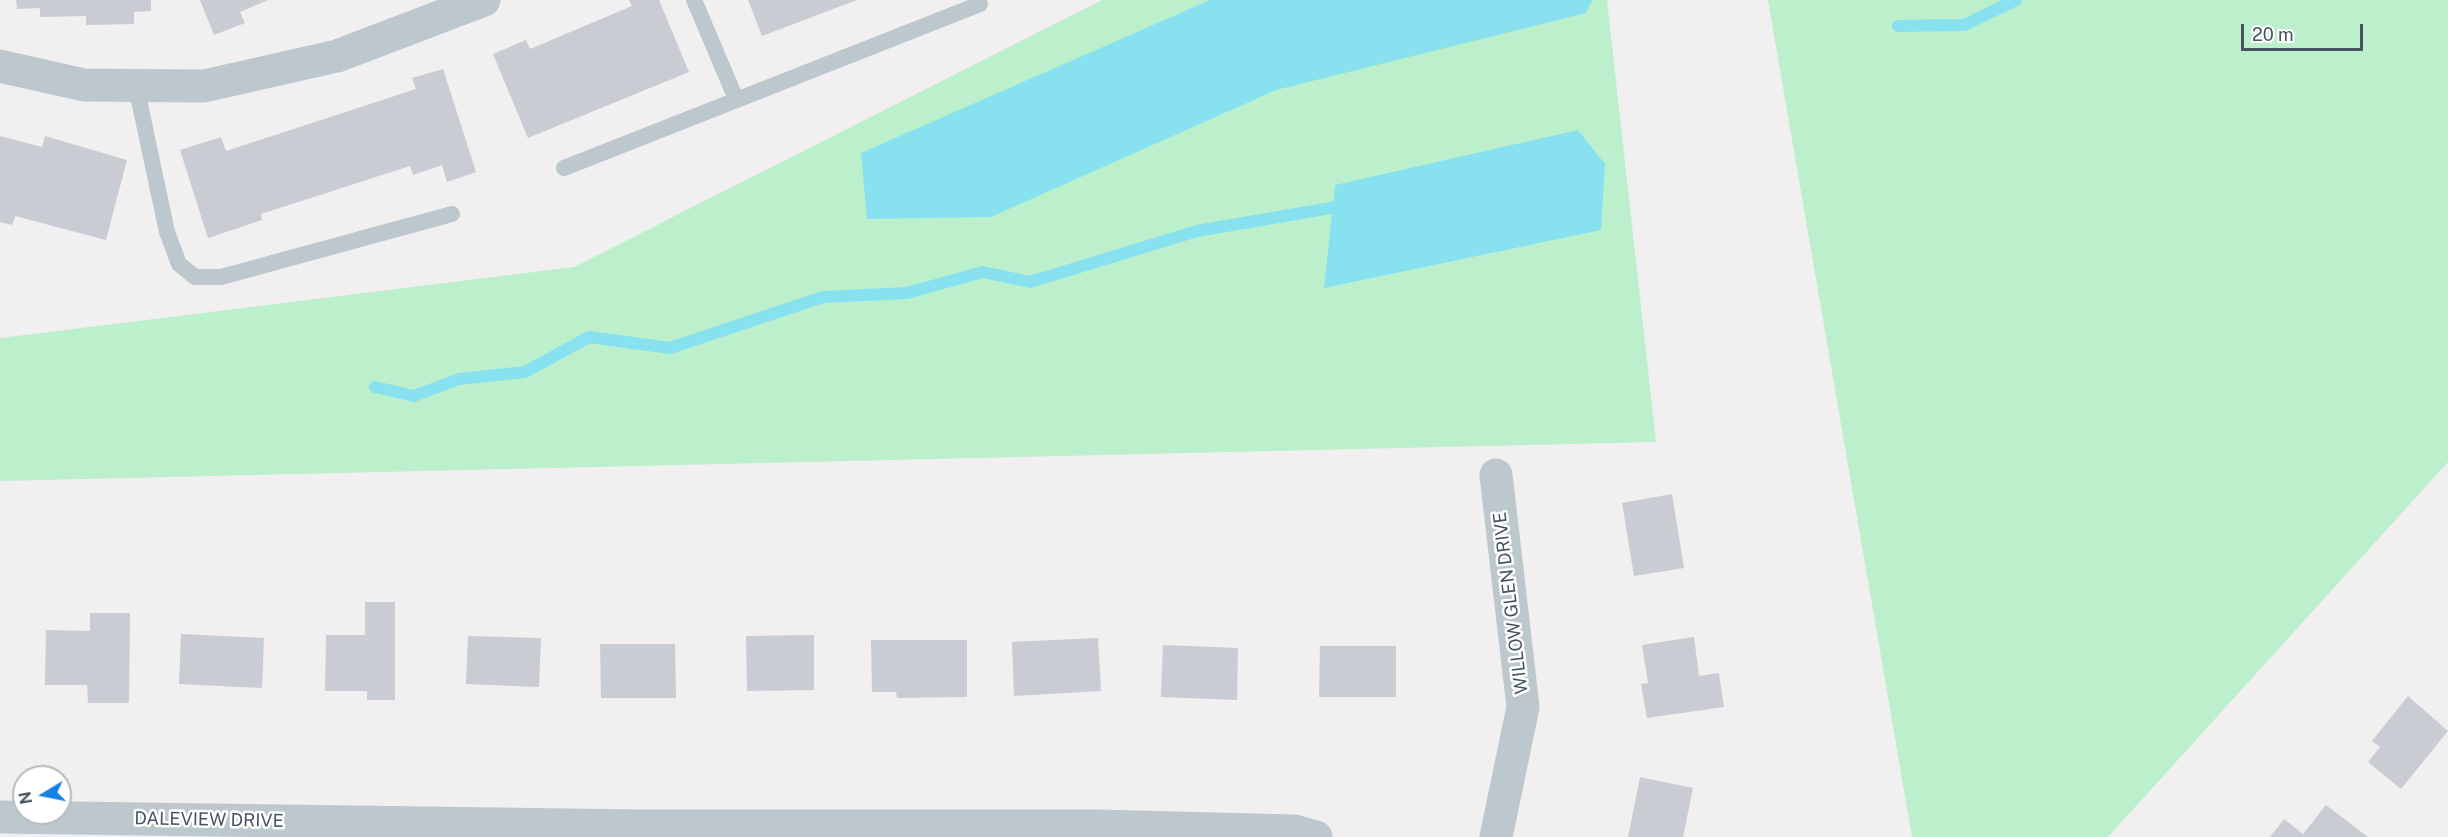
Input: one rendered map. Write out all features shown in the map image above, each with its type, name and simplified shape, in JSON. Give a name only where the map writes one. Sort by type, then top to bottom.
[{"type":"street","points":[[0,66],[84,85],[204,86],[337,56],[484,0]]},
{"type":"street","name":"WILLOW GLEN DRIVE","points":[[1496,475],[1523,707],[1496,837]]},
{"type":"street","name":"DALEVIEW DRIVE","points":[[0,817],[640,826],[1108,826],[1295,831],[1316,837]]},
{"type":"lane","points":[[694,0],[736,99]]},
{"type":"lane","points":[[564,168],[980,4]]},
{"type":"lane","points":[[136,86],[167,232],[179,264],[195,277],[221,277],[452,214]]},
{"type":"green space","points":[[1102,0],[1607,0],[1656,442],[0,481],[0,338],[574,267]]},
{"type":"green space","points":[[1768,0],[2448,0],[2448,462],[2108,837],[1912,837]]},
{"type":"water","points":[[1210,0],[1592,0],[1586,13],[1276,90],[991,217],[867,219],[861,153]]},
{"type":"water","points":[[1578,130],[1605,164],[1601,230],[1324,288],[1335,185]]},
{"type":"building","points":[[16,0],[151,0],[151,11],[134,12],[134,24],[86,25],[86,16],[40,17],[40,8],[17,9]]},
{"type":"building","points":[[200,0],[268,0],[240,12],[245,23],[214,35]]},
{"type":"building","points":[[629,0],[659,0],[689,72],[528,138],[493,54],[526,40],[530,49],[632,6]]},
{"type":"building","points":[[748,0],[857,0],[762,36]]},
{"type":"building","points":[[443,69],[476,172],[447,182],[442,165],[413,175],[410,166],[261,214],[262,220],[208,238],[180,150],[221,137],[226,151],[416,89],[412,78]]},
{"type":"building","points":[[0,136],[42,147],[45,136],[127,160],[106,240],[15,216],[12,225],[0,222]]},
{"type":"building","points":[[1672,494],[1684,568],[1634,576],[1622,503]]},
{"type":"building","points":[[365,602],[395,602],[395,700],[367,700],[367,691],[325,691],[326,635],[365,635]]},
{"type":"building","points":[[90,613],[130,613],[129,703],[88,703],[87,685],[45,685],[46,630],[90,631]]},
{"type":"building","points":[[181,634],[264,638],[262,688],[179,684]]},
{"type":"building","points":[[814,635],[814,690],[747,691],[746,636]]},
{"type":"building","points":[[468,636],[541,638],[539,687],[466,684]]},
{"type":"building","points":[[1694,637],[1699,676],[1719,673],[1724,707],[1647,718],[1641,684],[1648,683],[1642,645]]},
{"type":"building","points":[[1098,638],[1101,691],[1014,696],[1012,642]]},
{"type":"building","points":[[871,640],[967,640],[967,697],[897,698],[896,692],[872,692]]},
{"type":"building","points":[[600,644],[675,644],[676,698],[601,698]]},
{"type":"building","points":[[1163,645],[1238,648],[1237,700],[1161,697]]},
{"type":"building","points":[[1320,646],[1396,646],[1396,697],[1319,697]]},
{"type":"building","points":[[2408,696],[2448,731],[2401,789],[2368,762],[2380,747],[2372,741]]},
{"type":"building","points":[[1640,777],[1693,788],[1683,837],[1628,837]]},
{"type":"building","points":[[2326,805],[2368,837],[2270,837],[2284,819],[2303,834]]},
{"type":"waterway","points":[[1898,26],[1964,25],[2016,0]]},
{"type":"waterway","points":[[375,387],[414,396],[459,379],[525,372],[589,337],[670,348],[823,297],[907,293],[983,272],[1030,282],[1197,231],[1348,205]]}]
